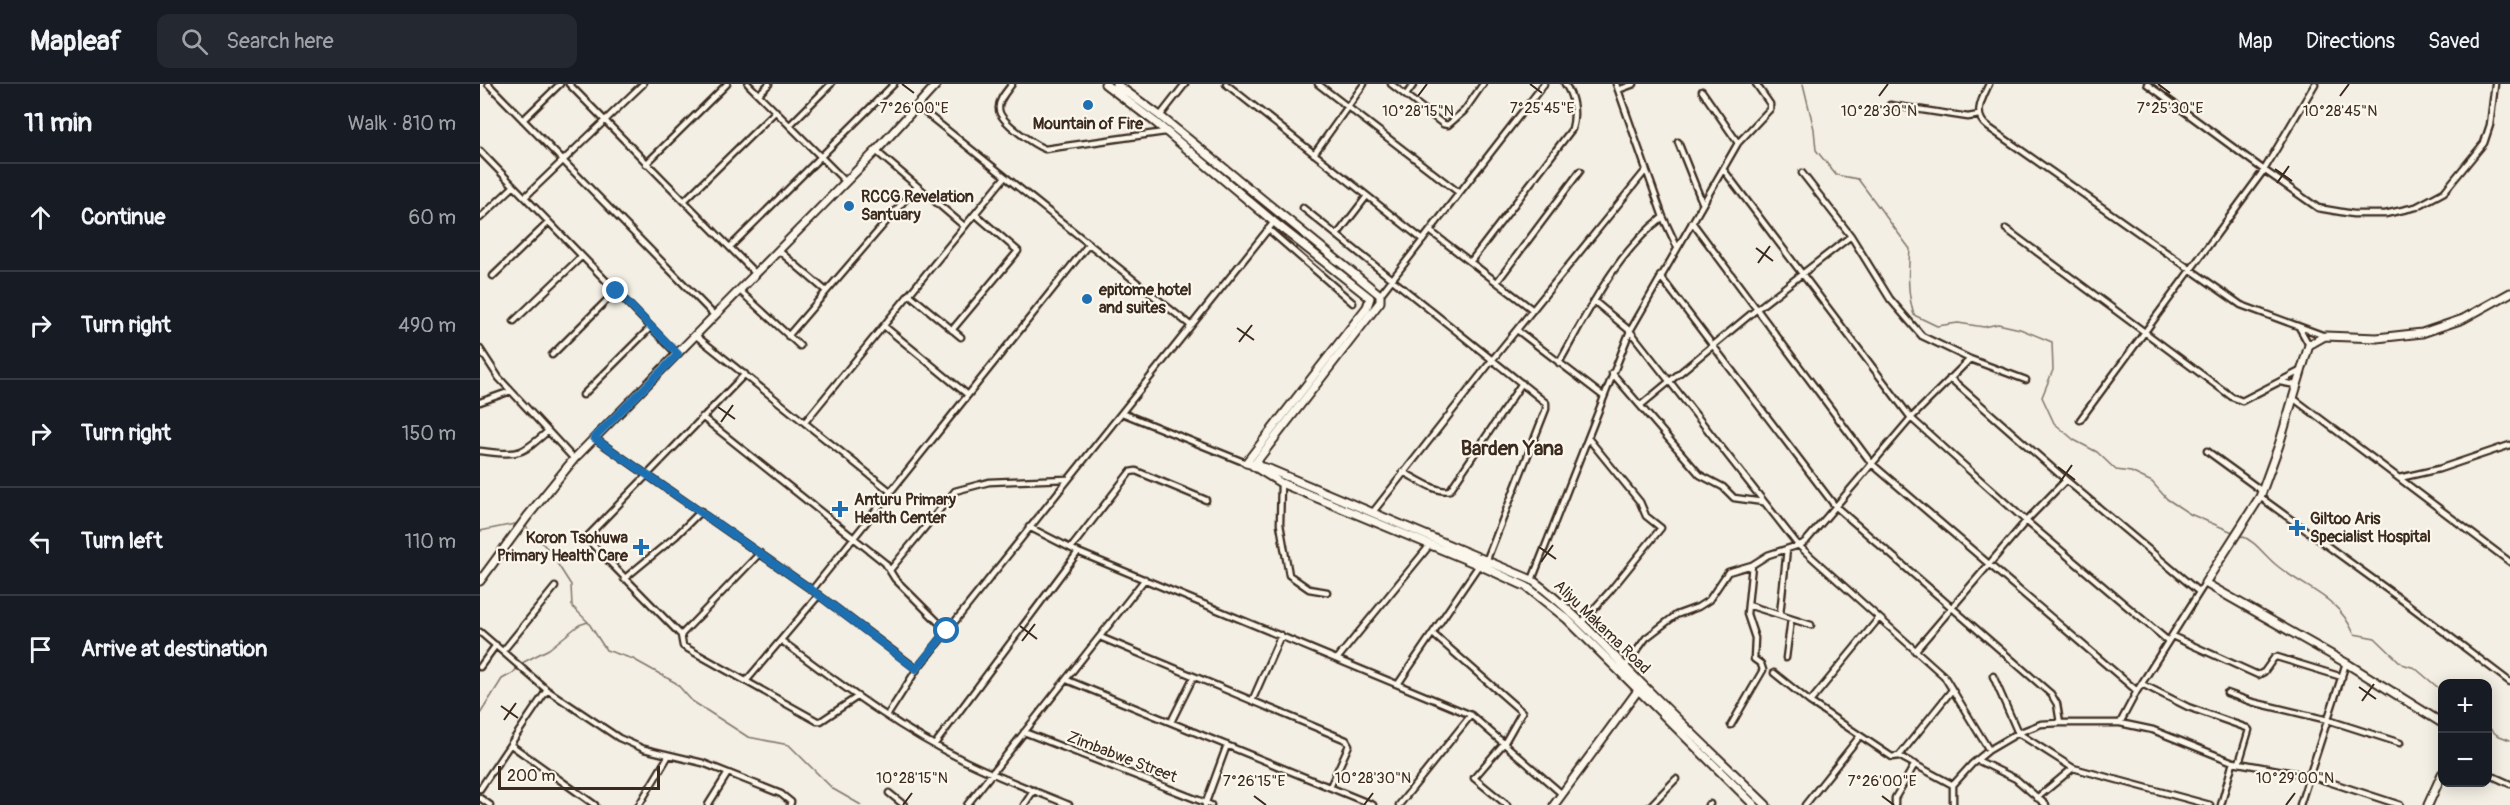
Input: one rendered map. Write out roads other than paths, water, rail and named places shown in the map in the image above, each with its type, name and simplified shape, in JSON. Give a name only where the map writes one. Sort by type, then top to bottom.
[{"type":"street","points":[[488,84],[714,315]]},
{"type":"street","points":[[523,120],[560,84]]},
{"type":"street","points":[[569,84],[755,273]]},
{"type":"street","points":[[525,197],[643,84]]},
{"type":"street","points":[[646,164],[727,84]]},
{"type":"street","points":[[748,84],[846,182]]},
{"type":"street","points":[[759,94],[770,84]]},
{"type":"street","points":[[790,125],[831,84]]},
{"type":"street","points":[[730,247],[894,84]]},
{"type":"street","points":[[480,581],[520,526],[574,459],[846,182],[937,84]]},
{"type":"street","points":[[1012,84],[1003,96],[999,109],[1002,118],[1036,146],[1045,149],[1165,132]]},
{"type":"street","points":[[1105,84],[1370,298],[1367,307],[1338,351]]},
{"type":"street","points":[[1116,84],[1160,116],[1380,295]]},
{"type":"street","points":[[1160,116],[1185,84]]},
{"type":"street","points":[[1226,84],[1423,240]]},
{"type":"street","points":[[1318,84],[1458,192]]},
{"type":"street","points":[[1314,154],[1364,84]]},
{"type":"street","points":[[1391,84],[1448,125],[1464,111],[1484,84]]},
{"type":"street","points":[[1406,95],[1414,84]]},
{"type":"street","points":[[1122,412],[1250,464],[1338,351],[1380,302],[1380,295],[1544,84]]},
{"type":"street","points":[[1471,261],[1572,129],[1575,119],[1574,106],[1565,84]]},
{"type":"street","points":[[1616,84],[1663,217],[1677,247]]},
{"type":"street","points":[[1618,90],[1634,84]]},
{"type":"street","points":[[1532,580],[1630,332],[1702,202],[1738,143],[1770,110],[1770,104],[1756,84]]},
{"type":"street","points":[[1989,84],[1980,104],[1979,115],[1982,122],[2241,305],[2325,336],[2377,338],[2422,333],[2463,319],[2510,293]]},
{"type":"street","points":[[2146,84],[2318,208],[2353,214],[2385,214],[2416,207],[2444,192],[2484,143],[2490,125],[2496,84]]},
{"type":"street","points":[[2080,420],[2264,170],[2315,84]]},
{"type":"street","points":[[1702,91],[1738,143]]},
{"type":"street","points":[[1890,105],[1968,117],[1979,115]]},
{"type":"street","points":[[917,106],[1190,325]]},
{"type":"street","points":[[684,201],[776,111]]},
{"type":"street","points":[[1678,142],[1702,202]]},
{"type":"street","points":[[480,151],[678,354]]},
{"type":"street","points":[[876,151],[964,226]]},
{"type":"street","points":[[1373,512],[1492,359],[1646,170]]},
{"type":"street","points":[[1723,170],[1911,418],[2026,521],[2170,638],[2258,675],[2264,672],[2277,657],[2342,677]]},
{"type":"street","points":[[1497,282],[1580,171]]},
{"type":"street","points":[[1802,173],[1851,236],[1890,299],[1922,336],[1970,359],[2025,380]]},
{"type":"street","points":[[805,422],[1005,177]]},
{"type":"street","points":[[1238,192],[1243,184]]},
{"type":"street","points":[[480,218],[514,186]]},
{"type":"street","points":[[788,336],[916,187]]},
{"type":"street","points":[[1337,236],[1367,196]]},
{"type":"street","points":[[1303,208],[1542,399],[1546,409],[1487,559]]},
{"type":"street","points":[[952,330],[1018,251],[975,214]]},
{"type":"street","points":[[1559,363],[1594,301],[1641,235],[1663,217]]},
{"type":"street","points":[[493,276],[549,222]]},
{"type":"street","points":[[887,716],[916,669],[1274,222]]},
{"type":"street","points":[[1692,222],[1872,464],[2137,691]]},
{"type":"street","points":[[2006,229],[2232,396],[2242,400],[2300,372]]},
{"type":"street","points":[[1268,230],[1353,303]]},
{"type":"street","points":[[1430,231],[1533,310]]},
{"type":"street","points":[[1641,405],[1757,309],[1851,236]]},
{"type":"street","points":[[812,590],[1088,245]]},
{"type":"street","points":[[778,250],[826,291]]},
{"type":"street","points":[[514,321],[582,256]]},
{"type":"street","points":[[1660,276],[1836,506],[2051,694],[2057,704],[2060,723]]},
{"type":"street","points":[[739,290],[800,346]]},
{"type":"street","points":[[552,355],[616,291]]},
{"type":"street","points":[[909,294],[961,337]]},
{"type":"street","points":[[1594,301],[1630,332],[1798,545],[1944,676],[1989,750]]},
{"type":"street","points":[[884,326],[968,395]]},
{"type":"street","points":[[583,395],[651,327]]},
{"type":"street","points":[[2299,327],[2309,345]]},
{"type":"street","points":[[1517,330],[1604,396]]},
{"type":"street","points":[[695,335],[890,491]]},
{"type":"street","points":[[2120,723],[2137,691],[2261,494],[2309,345],[2325,336]]},
{"type":"street","points":[[480,349],[482,358],[574,459]]},
{"type":"street","points":[[1625,667],[1646,638],[1677,615],[1709,600],[1728,572],[1752,565],[1768,555],[1807,540],[1911,418],[1970,359]]},
{"type":"street","points":[[1612,373],[1701,476],[1724,487],[1734,498],[1762,502]]},
{"type":"street","points":[[745,374],[586,538],[681,635],[681,640],[688,650],[729,674],[747,680],[817,721],[821,721],[857,697]]},
{"type":"street","points":[[1950,378],[2199,592]]},
{"type":"street","points":[[2280,382],[2296,385]]},
{"type":"street","points":[[1404,472],[1438,489],[1450,490],[1522,383]]},
{"type":"street","points":[[480,402],[511,391]]},
{"type":"street","points":[[2293,398],[2510,562]]},
{"type":"street","points":[[702,417],[854,537],[890,570],[895,579],[947,631]]},
{"type":"street","points":[[480,451],[519,454],[527,450],[548,431]]},
{"type":"street","points":[[594,438],[819,595],[916,669]]},
{"type":"street","points":[[1582,621],[1610,591],[1661,528],[1646,516],[1640,502],[1588,438]]},
{"type":"street","points":[[2399,478],[2439,469],[2510,445]]},
{"type":"street","points":[[2207,451],[2510,682]]},
{"type":"street","name":"Aliyu Makama Road","points":[[1250,464],[1281,483],[1527,587],[1545,599],[1766,805]]},
{"type":"street","name":"Aliyu Makama Road","points":[[1250,464],[1269,469],[1487,559],[1532,580],[1582,621],[1625,667],[1640,688],[1754,805]]},
{"type":"street","points":[[1071,548],[1130,471],[1136,471],[1206,501]]},
{"type":"street","points":[[890,570],[955,491],[989,482],[1068,479]]},
{"type":"street","points":[[1915,651],[2026,521],[2066,480]]},
{"type":"street","points":[[1281,483],[1280,524],[1289,575],[1309,589],[1327,592]]},
{"type":"street","points":[[624,579],[676,536],[701,511]]},
{"type":"street","points":[[1029,527],[1078,552],[1471,715],[1505,742],[1562,794]]},
{"type":"street","points":[[1337,659],[1430,545]]},
{"type":"street","points":[[1780,614],[1787,549]]},
{"type":"street","points":[[935,744],[1078,552]]},
{"type":"street","points":[[681,635],[760,553]]},
{"type":"street","points":[[1398,684],[1479,565]]},
{"type":"street","points":[[1731,725],[1763,670],[1761,664],[1754,659],[1755,638],[1747,614],[1752,565]]},
{"type":"street","points":[[967,805],[1068,680],[1145,579]]},
{"type":"street","points":[[2205,583],[2346,663],[2438,720]]},
{"type":"street","points":[[503,651],[555,587]]},
{"type":"street","points":[[747,680],[819,595]]},
{"type":"street","points":[[1748,605],[1811,625]]},
{"type":"street","points":[[1810,702],[1879,618]]},
{"type":"street","points":[[1785,658],[1791,619]]},
{"type":"street","points":[[480,632],[547,690],[619,738],[644,749],[703,764],[782,794],[791,802],[790,805]]},
{"type":"street","points":[[1433,634],[1522,712],[1505,742],[1473,778],[1507,805]]},
{"type":"street","points":[[1252,700],[1281,635]]},
{"type":"street","points":[[1100,637],[1348,742],[1330,787]]},
{"type":"street","points":[[782,641],[857,697],[935,744],[992,773],[1069,805]]},
{"type":"street","points":[[480,667],[496,645]]},
{"type":"street","points":[[2300,805],[2346,663]]},
{"type":"street","points":[[1774,673],[1810,702],[1886,754],[1892,757],[1899,756],[1953,785]]},
{"type":"street","points":[[1993,676],[2018,733],[2073,768],[2210,805]]},
{"type":"street","points":[[1172,722],[1193,678]]},
{"type":"street","points":[[1068,680],[1373,805]]},
{"type":"street","points":[[2142,684],[2188,707],[2249,730],[2221,805]]},
{"type":"street","points":[[1554,805],[1640,688]]},
{"type":"street","points":[[480,789],[547,690]]},
{"type":"street","points":[[1899,756],[1952,690]]},
{"type":"street","points":[[2227,693],[2252,702],[2328,720],[2400,743]]},
{"type":"street","points":[[1399,805],[1471,715]]},
{"type":"street","points":[[1953,805],[1953,785],[1989,750],[2018,733],[2041,724],[2120,723],[2153,730],[2236,762],[2311,776],[2400,805]]},
{"type":"street","name":"Zimbabwe Street","points":[[1024,732],[1207,804]]},
{"type":"street","points":[[1805,805],[1860,736]]},
{"type":"street","points":[[511,745],[596,805]]},
{"type":"street","points":[[1207,804],[1227,745]]},
{"type":"street","points":[[639,805],[669,755]]},
{"type":"street","points":[[1977,760],[2016,779],[2046,805]]},
{"type":"street","points":[[1894,805],[1895,798],[1915,764]]},
{"type":"street","points":[[2037,798],[2073,768]]},
{"type":"street","points":[[708,805],[728,773]]},
{"type":"street","points":[[2492,776],[2510,784]]},
{"type":"street","points":[[1651,805],[1676,779]]},
{"type":"street","points":[[2428,805],[2438,783]]},
{"type":"street","points":[[1024,805],[1034,790]]},
{"type":"street","points":[[890,793],[904,805]]},
{"type":"street","points":[[480,798],[490,805]]},
{"type":"waterway","points":[[1803,84],[1814,129],[1816,150],[1836,175],[1858,179],[1910,249],[1910,299],[1914,315],[1937,326],[1958,323],[1984,327],[1998,324],[2020,329],[2052,342],[2053,370],[2042,397],[2054,423],[2074,440],[2097,452],[2116,470],[2131,472],[2152,482],[2167,499],[2190,514],[2235,533]]},
{"type":"waterway","points":[[480,531],[520,523]]},
{"type":"waterway","points":[[524,525],[548,549],[571,585],[572,606],[588,622],[606,650],[633,659],[676,683],[692,701],[748,737],[789,745],[833,789],[861,805]]},
{"type":"waterway","points":[[2239,535],[2254,544],[2286,573],[2330,601],[2339,610],[2354,634],[2375,638],[2402,664],[2415,668],[2438,688]]},
{"type":"waterway","points":[[480,714],[502,679],[513,673],[522,663],[549,649],[579,625],[588,622]]},
{"type":"waterway","points":[[2492,731],[2510,740]]},
{"type":"place","name":"Mountain of Fire","points":[[1088,105]]},
{"type":"place","name":"RCCG Revelation Santuary","points":[[849,206]]},
{"type":"place","name":"epitome hotel and suites","points":[[1087,299]]},
{"type":"place","name":"Anturu Primary Health Center","points":[[840,509]]},
{"type":"place","name":"Giltoo Aris Specialist Hospital","points":[[2297,528]]},
{"type":"place","name":"Koron Tsohuwa Primary Health Care","points":[[641,547]]},
{"type":"district","name":"Barden Yana","points":[[1512,448]]}]
